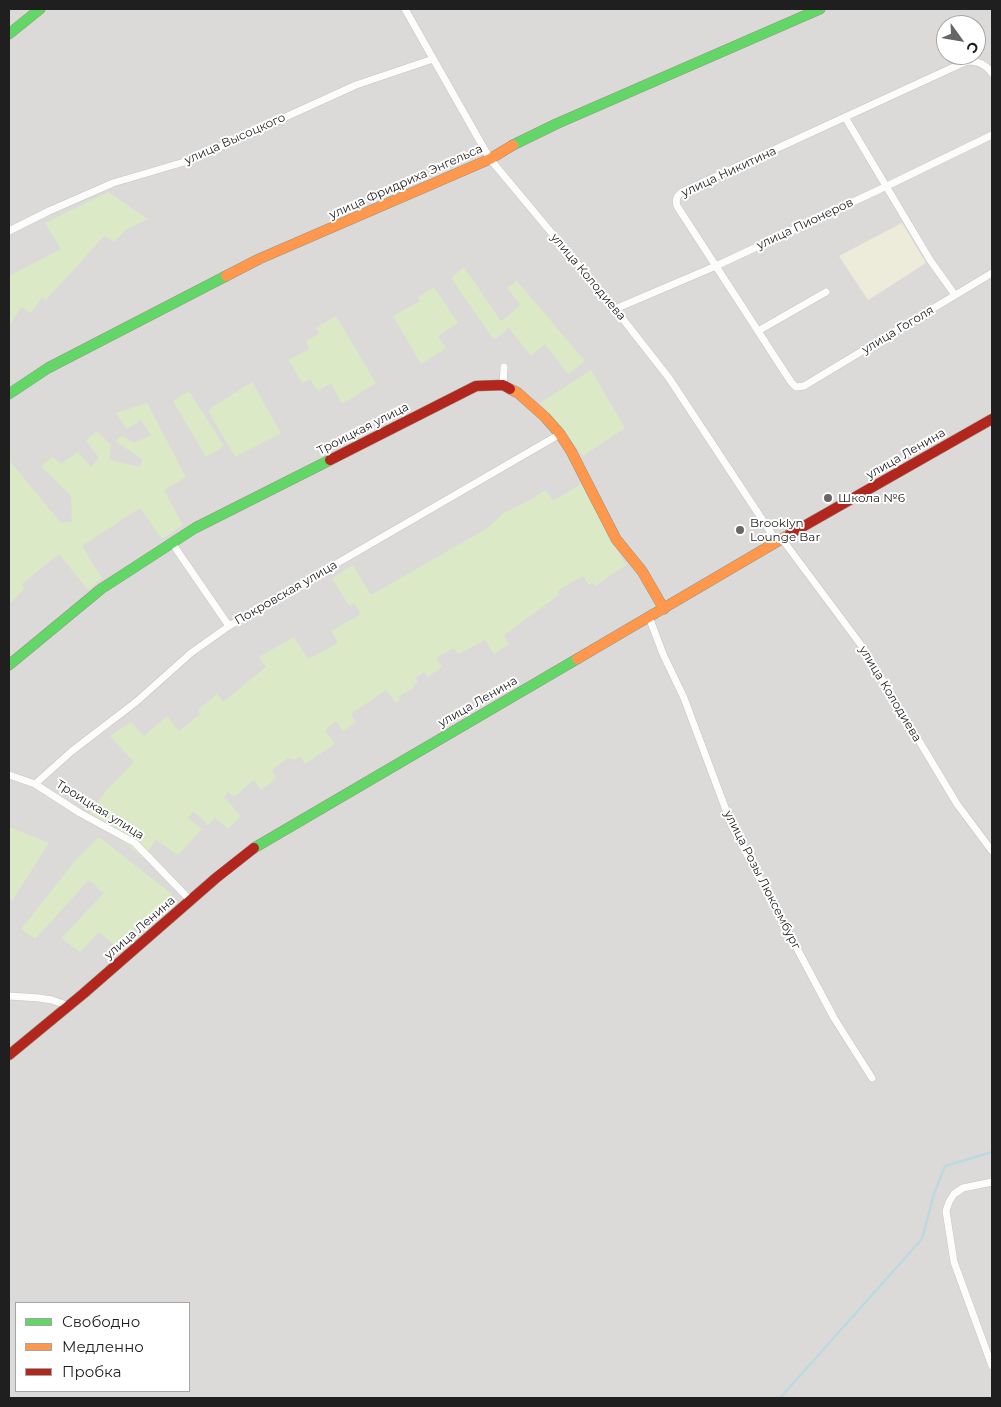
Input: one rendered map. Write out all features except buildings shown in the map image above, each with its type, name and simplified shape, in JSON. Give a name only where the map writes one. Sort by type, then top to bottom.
[{"type":"street","points":[[9,34],[40,9]]},
{"type":"street","name":"улица Колодиева","points":[[405,9],[490,159],[615,309],[669,378],[779,541],[864,649],[956,804],[992,851]]},
{"type":"street","name":"улица Фридриха Энгельса","points":[[9,394],[48,368],[259,259],[490,159],[513,145],[556,124],[820,9]]},
{"type":"street","name":"улица Высоцкого","points":[[9,231],[113,183],[192,160],[356,86],[433,59]]},
{"type":"street","name":"улица Никитина","points":[[804,386],[793,385],[677,206],[678,195],[967,61],[979,62],[985,65],[992,73]]},
{"type":"street","points":[[846,117],[930,260],[955,296]]},
{"type":"street","name":"улица Пионеров","points":[[615,309],[716,266],[992,135]]},
{"type":"street","name":"улица Гоголя","points":[[804,386],[992,273]]},
{"type":"street","points":[[758,330],[826,292]]},
{"type":"street","points":[[504,367],[503,385],[518,393],[546,417],[560,434],[571,451],[616,540],[642,571],[664,609]]},
{"type":"street","name":"Троицкая улица","points":[[9,665],[101,589],[195,528],[476,386],[503,385]]},
{"type":"street","name":"улица Ленина","points":[[9,1055],[69,1006],[238,860],[270,838],[992,419]]},
{"type":"street","name":"Покровская улица","points":[[35,784],[72,751],[136,702],[191,653],[229,626],[560,434]]},
{"type":"street","points":[[172,542],[229,626]]},
{"type":"street","name":"улица Розы Люксембург","points":[[649,617],[663,654],[684,698],[732,826],[834,1018],[872,1078]]},
{"type":"street","name":"Троицкая улица","points":[[9,775],[35,784],[80,813],[134,843],[190,900]]},
{"type":"street","points":[[9,996],[52,1000],[69,1006]]},
{"type":"street","points":[[992,1182],[962,1188],[954,1194],[946,1211],[954,1262],[992,1366]]},
{"type":"shaded area","points":[[9,9],[992,9],[992,1398],[9,1398]]},
{"type":"green space","points":[[108,192],[148,219],[127,229],[114,242],[104,236],[46,300],[42,297],[31,313],[21,307],[9,326],[9,276],[61,249],[45,223]]},
{"type":"green space","points":[[902,223],[926,263],[868,300],[839,256]]},
{"type":"green space","points":[[464,267],[501,321],[521,305],[507,288],[517,281],[585,361],[568,374],[545,344],[531,356],[509,328],[494,340],[451,278]]},
{"type":"green space","points":[[434,287],[458,323],[438,336],[446,348],[421,364],[393,316],[420,301],[418,297]]},
{"type":"green space","points":[[336,316],[376,383],[342,404],[331,383],[318,391],[310,379],[302,383],[288,360],[309,349],[306,341],[319,334],[316,328]]},
{"type":"green space","points":[[591,370],[625,428],[583,456],[540,403]]},
{"type":"green space","points":[[252,382],[281,433],[235,457],[208,410]]},
{"type":"green space","points":[[189,391],[224,446],[206,457],[173,401]]},
{"type":"green space","points":[[147,403],[186,477],[164,490],[183,525],[162,539],[140,508],[82,546],[102,578],[88,590],[59,554],[22,584],[24,589],[9,604],[9,460],[61,523],[72,522],[71,496],[41,466],[53,457],[61,464],[78,452],[91,467],[99,458],[86,440],[97,431],[111,445],[109,460],[140,467],[142,459],[115,441],[122,436],[134,443],[151,435],[141,420],[127,429],[116,413]]},
{"type":"green space","points":[[581,484],[626,565],[595,586],[592,583],[589,585],[583,576],[557,591],[559,595],[504,635],[509,644],[494,654],[485,640],[458,654],[454,648],[436,658],[442,667],[428,677],[424,672],[415,678],[418,682],[413,688],[398,697],[400,700],[396,703],[386,690],[351,714],[356,722],[343,731],[336,721],[325,730],[335,744],[305,764],[300,756],[294,760],[287,758],[272,770],[276,778],[261,790],[254,780],[234,797],[228,792],[224,797],[241,816],[228,829],[215,818],[208,825],[193,811],[188,818],[202,829],[178,855],[156,840],[143,858],[89,814],[106,791],[134,762],[110,736],[131,722],[144,736],[167,716],[179,731],[200,714],[198,710],[217,694],[223,702],[266,667],[259,657],[294,637],[308,659],[338,643],[331,631],[361,614],[354,603],[349,606],[332,578],[353,565],[371,595],[486,529],[505,512],[525,503],[544,491],[553,501]]},
{"type":"green space","points":[[9,827],[49,843],[12,901],[9,899]]},
{"type":"green space","points":[[99,837],[173,895],[115,945],[99,932],[80,952],[61,938],[104,893],[89,880],[35,939],[21,929],[75,861]]},
{"type":"waterway","points":[[780,1398],[922,1239],[934,1194],[945,1166],[992,1152]]},
{"type":"traffic: fast","points":[[9,34],[40,9]]},
{"type":"traffic: fast","points":[[513,145],[556,124],[820,9]]},
{"type":"traffic: fast","points":[[9,394],[48,368],[226,276]]},
{"type":"traffic: fast","points":[[9,665],[101,589],[195,528],[330,460]]},
{"type":"traffic: fast","points":[[254,848],[577,659]]},
{"type":"traffic: slow","points":[[226,276],[259,259],[490,159],[513,145]]},
{"type":"traffic: slow","points":[[510,389],[518,393],[545,417],[560,434],[571,451],[616,539],[642,571],[664,609]]},
{"type":"traffic: slow","points":[[577,659],[790,534]]},
{"type":"traffic: jam","points":[[330,460],[476,386],[503,385],[510,389]]},
{"type":"traffic: jam","points":[[790,534],[992,419]]},
{"type":"traffic: jam","points":[[9,1055],[83,994],[216,878],[254,848]]},
{"type":"place","name":"Школа №6","points":[[828,498]]},
{"type":"place","name":"Brooklyn Lounge Bar","points":[[740,530]]}]
